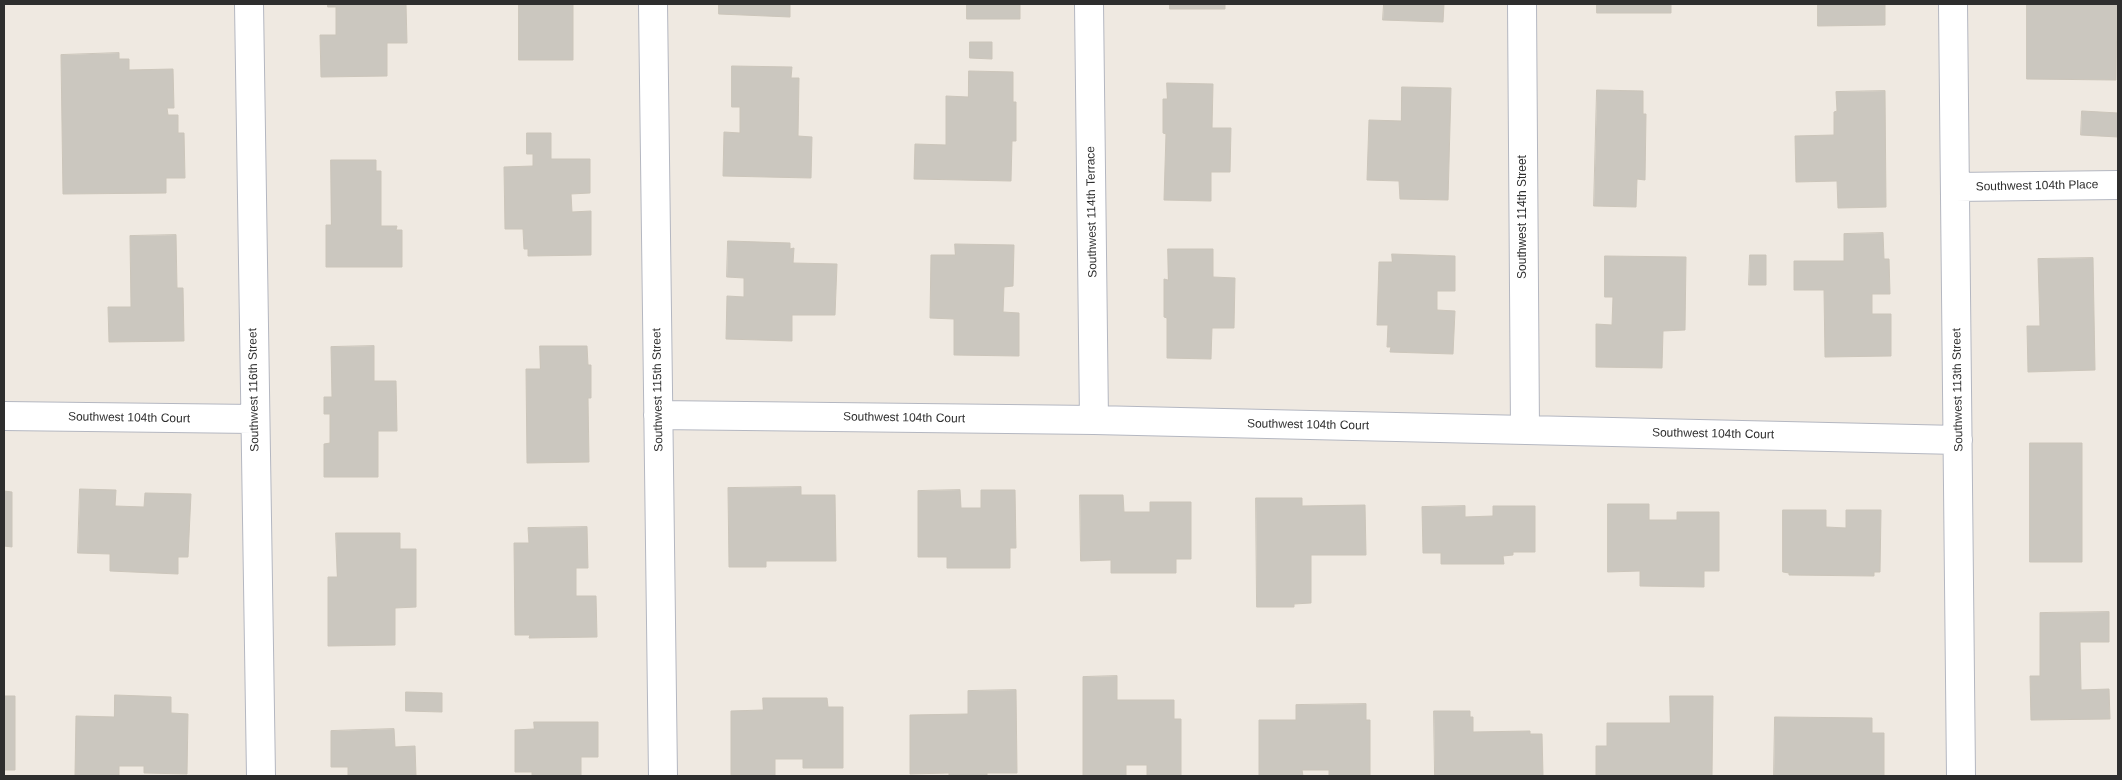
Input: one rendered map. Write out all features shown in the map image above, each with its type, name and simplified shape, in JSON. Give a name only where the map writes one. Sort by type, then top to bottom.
[{"type":"street","name":"Southwest 116th Street","points":[[248,4],[261,776]]},
{"type":"street","name":"Southwest 115th Street","points":[[653,4],[663,776]]},
{"type":"street","name":"Southwest 114th Terrace","points":[[1090,4],[1094,420]]},
{"type":"street","name":"Southwest 114th Street","points":[[1522,4],[1525,430]]},
{"type":"street","name":"Southwest 113th Street","points":[[1953,4],[1961,776]]},
{"type":"street","name":"Southwest 104th Place","points":[[1955,187],[2118,185]]},
{"type":"street","name":"Southwest 104th Court","points":[[658,415],[1094,420],[1958,440]]},
{"type":"street","name":"Southwest 104th Court","points":[[4,416],[254,419]]},
{"type":"building","points":[[328,4],[406,4],[407,43],[387,43],[387,76],[321,77],[320,35],[336,35],[336,7],[328,7]]},
{"type":"building","points":[[519,4],[573,4],[573,60],[519,60]]},
{"type":"building","points":[[719,4],[790,4],[790,17],[719,14]]},
{"type":"building","points":[[967,4],[1020,4],[1020,19],[967,19]]},
{"type":"building","points":[[1170,4],[1225,4],[1225,9],[1170,9]]},
{"type":"building","points":[[1384,4],[1444,4],[1443,22],[1383,20]]},
{"type":"building","points":[[1597,4],[1671,4],[1671,13],[1597,13]]},
{"type":"building","points":[[1818,4],[1885,4],[1885,25],[1818,26]]},
{"type":"building","points":[[2027,4],[2117,4],[2116,80],[2027,79]]},
{"type":"building","points":[[970,42],[992,42],[992,59],[970,58]]},
{"type":"building","points":[[119,53],[119,59],[129,59],[129,70],[173,69],[174,108],[167,108],[168,115],[178,115],[178,133],[184,133],[185,178],[166,178],[166,193],[63,194],[61,55]]},
{"type":"building","points":[[732,66],[792,67],[791,78],[799,78],[798,136],[812,137],[811,178],[723,176],[724,132],[740,133],[740,107],[732,107]]},
{"type":"building","points":[[969,71],[1013,72],[1013,102],[1016,102],[1016,141],[1012,141],[1011,181],[914,179],[915,144],[946,145],[946,96],[968,97]]},
{"type":"building","points":[[1167,83],[1213,84],[1212,128],[1231,128],[1230,172],[1211,172],[1211,201],[1164,200],[1166,134],[1163,133],[1163,99],[1167,99]]},
{"type":"building","points":[[1402,87],[1451,88],[1448,200],[1400,199],[1399,181],[1367,180],[1369,120],[1401,121]]},
{"type":"building","points":[[1597,90],[1643,91],[1643,114],[1646,114],[1645,180],[1637,179],[1636,207],[1594,206]]},
{"type":"building","points":[[1885,91],[1886,207],[1838,208],[1837,181],[1796,182],[1795,136],[1834,135],[1834,112],[1837,111],[1836,92]]},
{"type":"building","points":[[2082,111],[2118,113],[2118,137],[2081,135]]},
{"type":"building","points":[[527,133],[551,133],[551,159],[590,159],[590,193],[571,194],[572,212],[591,211],[591,255],[528,256],[528,249],[524,249],[523,229],[505,229],[504,167],[533,166],[533,154],[527,154]]},
{"type":"building","points":[[331,160],[376,160],[376,171],[381,171],[381,226],[397,226],[396,230],[402,230],[402,267],[326,267],[326,225],[331,225]]},
{"type":"building","points":[[1883,233],[1884,259],[1889,259],[1890,294],[1872,294],[1872,314],[1891,314],[1891,356],[1825,357],[1824,290],[1794,290],[1794,261],[1844,261],[1844,234]]},
{"type":"building","points":[[176,235],[177,288],[183,288],[184,341],[109,342],[108,307],[131,307],[130,236]]},
{"type":"building","points":[[728,241],[790,243],[790,249],[794,248],[793,263],[837,264],[835,315],[792,315],[792,341],[726,339],[727,296],[744,297],[744,278],[727,277]]},
{"type":"building","points":[[955,244],[1014,245],[1013,286],[1004,287],[1003,312],[1019,313],[1019,356],[954,355],[954,319],[930,318],[931,255],[955,255]]},
{"type":"building","points":[[1168,249],[1213,249],[1213,277],[1235,278],[1234,328],[1212,328],[1211,359],[1167,358],[1167,318],[1164,317],[1164,279],[1168,280]]},
{"type":"building","points":[[1392,254],[1455,256],[1455,291],[1437,291],[1437,310],[1455,311],[1453,354],[1390,352],[1391,347],[1387,347],[1388,325],[1377,325],[1379,262],[1392,262]]},
{"type":"building","points":[[1750,255],[1766,255],[1766,285],[1749,285]]},
{"type":"building","points":[[1605,256],[1686,257],[1685,330],[1663,331],[1662,368],[1596,367],[1596,324],[1612,325],[1613,297],[1605,297]]},
{"type":"building","points":[[2093,258],[2095,370],[2028,372],[2027,326],[2040,326],[2038,259]]},
{"type":"building","points":[[374,346],[374,381],[396,381],[397,431],[378,431],[378,477],[324,477],[324,444],[330,443],[330,414],[324,414],[324,397],[332,397],[331,347]]},
{"type":"building","points":[[540,346],[587,346],[588,365],[591,365],[591,398],[588,398],[589,462],[527,463],[526,369],[540,369]]},
{"type":"building","points":[[2030,443],[2082,443],[2082,562],[2030,562]]},
{"type":"building","points":[[801,487],[801,495],[835,495],[836,561],[766,561],[766,567],[729,567],[728,488]]},
{"type":"building","points":[[80,489],[116,490],[115,506],[144,507],[145,493],[191,494],[188,557],[178,557],[178,574],[110,571],[110,554],[78,553]]},
{"type":"building","points":[[960,490],[961,508],[981,508],[981,490],[1015,490],[1016,548],[1010,548],[1010,568],[947,568],[947,557],[918,557],[918,491]]},
{"type":"building","points":[[4,491],[12,492],[12,547],[4,546]]},
{"type":"building","points":[[1080,495],[1123,495],[1124,512],[1150,512],[1150,502],[1191,502],[1191,559],[1176,559],[1176,573],[1111,573],[1111,560],[1081,561]]},
{"type":"building","points":[[1256,498],[1302,498],[1302,506],[1365,505],[1366,555],[1311,555],[1311,603],[1294,604],[1294,607],[1257,607]]},
{"type":"building","points":[[1608,504],[1649,504],[1649,520],[1677,520],[1677,512],[1719,512],[1719,571],[1704,571],[1704,587],[1640,586],[1640,571],[1608,572]]},
{"type":"building","points":[[1465,506],[1465,517],[1493,516],[1493,506],[1535,506],[1535,552],[1513,552],[1513,555],[1503,556],[1504,564],[1441,564],[1441,553],[1423,553],[1422,507]]},
{"type":"building","points":[[1783,510],[1826,510],[1826,527],[1846,528],[1846,510],[1881,510],[1880,572],[1874,572],[1874,576],[1789,575],[1789,573],[1783,572]]},
{"type":"building","points":[[587,527],[588,568],[576,568],[576,596],[596,596],[597,637],[529,638],[530,635],[515,635],[514,543],[529,543],[528,528]]},
{"type":"building","points":[[336,533],[400,533],[400,549],[416,549],[416,607],[395,608],[395,645],[328,646],[328,577],[337,577]]},
{"type":"building","points":[[2109,612],[2109,642],[2080,642],[2081,690],[2109,689],[2110,719],[2031,720],[2030,676],[2040,676],[2040,613]]},
{"type":"building","points":[[1117,676],[1117,700],[1174,700],[1174,719],[1181,719],[1181,776],[1147,776],[1147,765],[1126,765],[1126,776],[1083,776],[1083,677]]},
{"type":"building","points":[[1016,690],[1017,773],[987,773],[987,776],[949,776],[949,773],[910,774],[910,715],[968,714],[968,691]]},
{"type":"building","points":[[406,692],[442,693],[442,712],[406,711]]},
{"type":"building","points":[[115,695],[171,697],[171,713],[188,714],[187,774],[144,773],[144,766],[119,766],[119,776],[75,776],[76,716],[114,717]]},
{"type":"building","points":[[4,696],[15,696],[15,770],[4,770]]},
{"type":"building","points":[[1670,696],[1713,696],[1712,776],[1596,776],[1596,746],[1607,746],[1607,723],[1670,723]]},
{"type":"building","points":[[763,698],[827,698],[828,707],[843,707],[843,768],[803,768],[803,759],[775,759],[775,775],[731,775],[731,711],[763,710]]},
{"type":"building","points":[[1366,704],[1366,720],[1370,720],[1370,776],[1329,776],[1329,770],[1302,770],[1303,776],[1259,776],[1259,720],[1296,720],[1296,705]]},
{"type":"building","points":[[1434,711],[1470,711],[1470,717],[1473,717],[1473,732],[1530,731],[1530,734],[1542,734],[1543,776],[1435,776]]},
{"type":"building","points":[[1775,717],[1872,718],[1872,733],[1884,733],[1884,776],[1774,776]]},
{"type":"building","points":[[534,722],[598,722],[598,757],[581,757],[581,776],[532,776],[532,772],[515,772],[515,730],[534,729]]},
{"type":"building","points":[[394,729],[395,747],[415,746],[416,776],[348,776],[348,767],[331,767],[331,731]]}]
